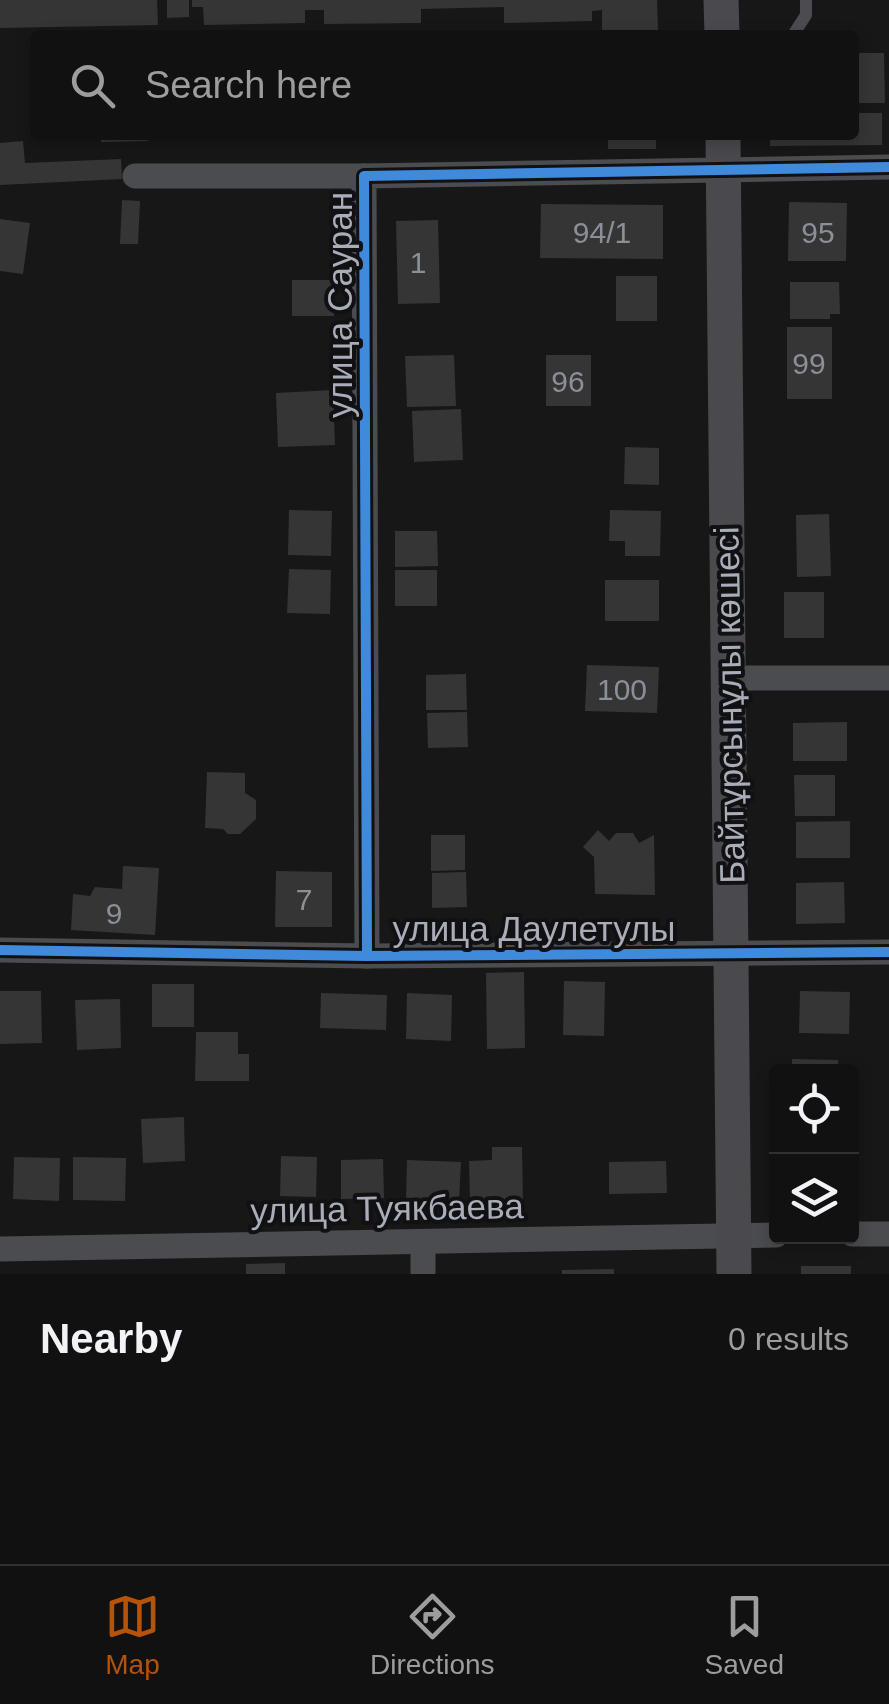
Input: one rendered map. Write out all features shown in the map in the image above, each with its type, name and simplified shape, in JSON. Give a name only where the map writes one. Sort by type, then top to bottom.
[{"type":"main road","points":[[721,0],[722,30]]},
{"type":"main road","name":"Байтұрсынұлы көшесі","points":[[723,151],[734,1274]]},
{"type":"street","name":"улица Сауран","points":[[367,956],[364,176],[723,151],[889,168]]},
{"type":"street","points":[[135,176],[364,176]]},
{"type":"street","points":[[728,678],[889,678]]},
{"type":"street","name":"улица Даулетулы","points":[[0,950],[367,956],[889,952]]},
{"type":"street","points":[[859,1234],[889,1234]]},
{"type":"street","name":"улица Туякбаева","points":[[0,1250],[160,1261],[423,1242],[769,1236]]},
{"type":"street","points":[[423,1242],[424,1274]]},
{"type":"lane","points":[[796,30],[806,16],[806,0]]},
{"type":"building","points":[[0,0],[157,0],[158,25],[0,28]]},
{"type":"building","points":[[167,0],[189,0],[189,17],[167,18]]},
{"type":"building","points":[[192,0],[657,0],[658,30],[602,30],[602,10],[592,11],[592,21],[504,23],[504,7],[421,9],[421,23],[324,24],[324,10],[305,10],[305,23],[204,25],[203,7],[192,7]]},
{"type":"building","points":[[859,53],[884,53],[885,103],[859,103]]},
{"type":"building","points":[[859,113],[882,113],[882,145],[770,146],[770,140],[859,140]]},
{"type":"building","points":[[101,140],[148,140],[148,141]]},
{"type":"building","points":[[608,140],[656,140],[656,149],[608,149]]},
{"type":"building","points":[[23,141],[25,163],[121,159],[122,179],[0,185],[0,143]]},
{"type":"building","points":[[122,200],[140,201],[138,244],[120,244]]},
{"type":"building","points":[[789,202],[847,203],[846,261],[788,261]]},
{"type":"building","points":[[541,204],[663,205],[663,259],[540,258]]},
{"type":"building","points":[[0,219],[30,223],[23,274],[0,271]]},
{"type":"building","points":[[438,220],[440,303],[398,304],[396,221]]},
{"type":"building","points":[[616,276],[657,276],[657,321],[616,321]]},
{"type":"building","points":[[292,280],[334,280],[334,316],[292,316]]},
{"type":"building","points":[[790,282],[839,282],[840,314],[830,314],[830,319],[790,319]]},
{"type":"building","points":[[787,327],[832,327],[832,399],[787,399]]},
{"type":"building","points":[[454,355],[456,406],[407,407],[405,356]]},
{"type":"building","points":[[546,355],[591,355],[591,406],[546,406]]},
{"type":"building","points":[[333,390],[335,445],[278,447],[276,393]]},
{"type":"building","points":[[461,409],[463,460],[414,462],[412,411]]},
{"type":"building","points":[[625,447],[659,448],[659,485],[624,484]]},
{"type":"building","points":[[289,510],[332,511],[331,556],[288,555]]},
{"type":"building","points":[[610,510],[661,511],[660,556],[625,556],[625,541],[609,541]]},
{"type":"building","points":[[829,514],[831,576],[797,577],[796,515]]},
{"type":"building","points":[[395,531],[437,531],[438,566],[395,567]]},
{"type":"building","points":[[289,569],[331,570],[330,614],[287,613]]},
{"type":"building","points":[[395,570],[437,570],[437,606],[395,606]]},
{"type":"building","points":[[605,580],[659,580],[659,621],[605,621]]},
{"type":"building","points":[[784,592],[824,592],[824,638],[784,638]]},
{"type":"building","points":[[587,665],[659,667],[657,713],[585,711]]},
{"type":"building","points":[[466,674],[467,710],[426,710],[426,675]]},
{"type":"building","points":[[467,712],[468,747],[428,748],[427,713]]},
{"type":"building","points":[[847,722],[847,761],[793,761],[793,723]]},
{"type":"building","points":[[207,772],[245,773],[245,793],[256,800],[256,819],[240,834],[205,828]]},
{"type":"building","points":[[794,775],[835,775],[835,816],[795,816]]},
{"type":"building","points":[[850,821],[850,858],[796,858],[796,822]]},
{"type":"building","points":[[598,830],[609,841],[616,833],[633,833],[639,843],[654,835],[655,895],[595,894],[594,857],[583,847]]},
{"type":"building","points":[[431,835],[465,835],[465,870],[431,871]]},
{"type":"building","points":[[123,866],[159,868],[155,935],[71,930],[73,894],[90,896],[95,887],[122,889]]},
{"type":"building","points":[[276,871],[332,872],[332,927],[275,927]]},
{"type":"building","points":[[466,872],[467,907],[432,908],[432,873]]},
{"type":"building","points":[[844,882],[845,923],[796,924],[796,883]]},
{"type":"building","points":[[524,972],[525,1048],[487,1049],[486,973]]},
{"type":"building","points":[[564,981],[605,982],[604,1036],[563,1035]]},
{"type":"building","points":[[152,984],[194,984],[194,1027],[152,1027]]},
{"type":"building","points":[[0,991],[41,991],[42,1043],[0,1044]]},
{"type":"building","points":[[800,991],[850,992],[849,1034],[799,1033]]},
{"type":"building","points":[[321,993],[387,995],[386,1030],[320,1028]]},
{"type":"building","points":[[407,993],[452,995],[451,1041],[406,1039]]},
{"type":"building","points":[[120,999],[121,1048],[77,1050],[75,1000]]},
{"type":"building","points":[[196,1032],[238,1032],[238,1054],[249,1054],[249,1081],[195,1081]]},
{"type":"building","points":[[792,1059],[838,1060],[838,1064],[792,1064]]},
{"type":"building","points":[[184,1117],[185,1161],[143,1163],[141,1119]]},
{"type":"building","points":[[492,1147],[522,1147],[523,1200],[470,1201],[469,1161],[492,1160]]},
{"type":"building","points":[[281,1156],[317,1157],[316,1197],[280,1196]]},
{"type":"building","points":[[14,1157],[60,1158],[59,1201],[13,1199]]},
{"type":"building","points":[[73,1157],[126,1158],[125,1201],[73,1200]]},
{"type":"building","points":[[383,1159],[384,1198],[341,1199],[341,1160]]},
{"type":"building","points":[[407,1160],[461,1162],[459,1200],[406,1198]]},
{"type":"building","points":[[666,1161],[667,1193],[609,1194],[609,1162]]},
{"type":"building","points":[[285,1263],[285,1274],[246,1274],[246,1264]]},
{"type":"building","points":[[801,1266],[851,1266],[851,1274],[801,1274]]},
{"type":"building","points":[[614,1269],[614,1274],[562,1274],[562,1270]]},
{"type":"cycle path","points":[[367,956],[364,176],[889,167]]},
{"type":"cycle path","points":[[0,950],[367,956],[889,952]]}]
